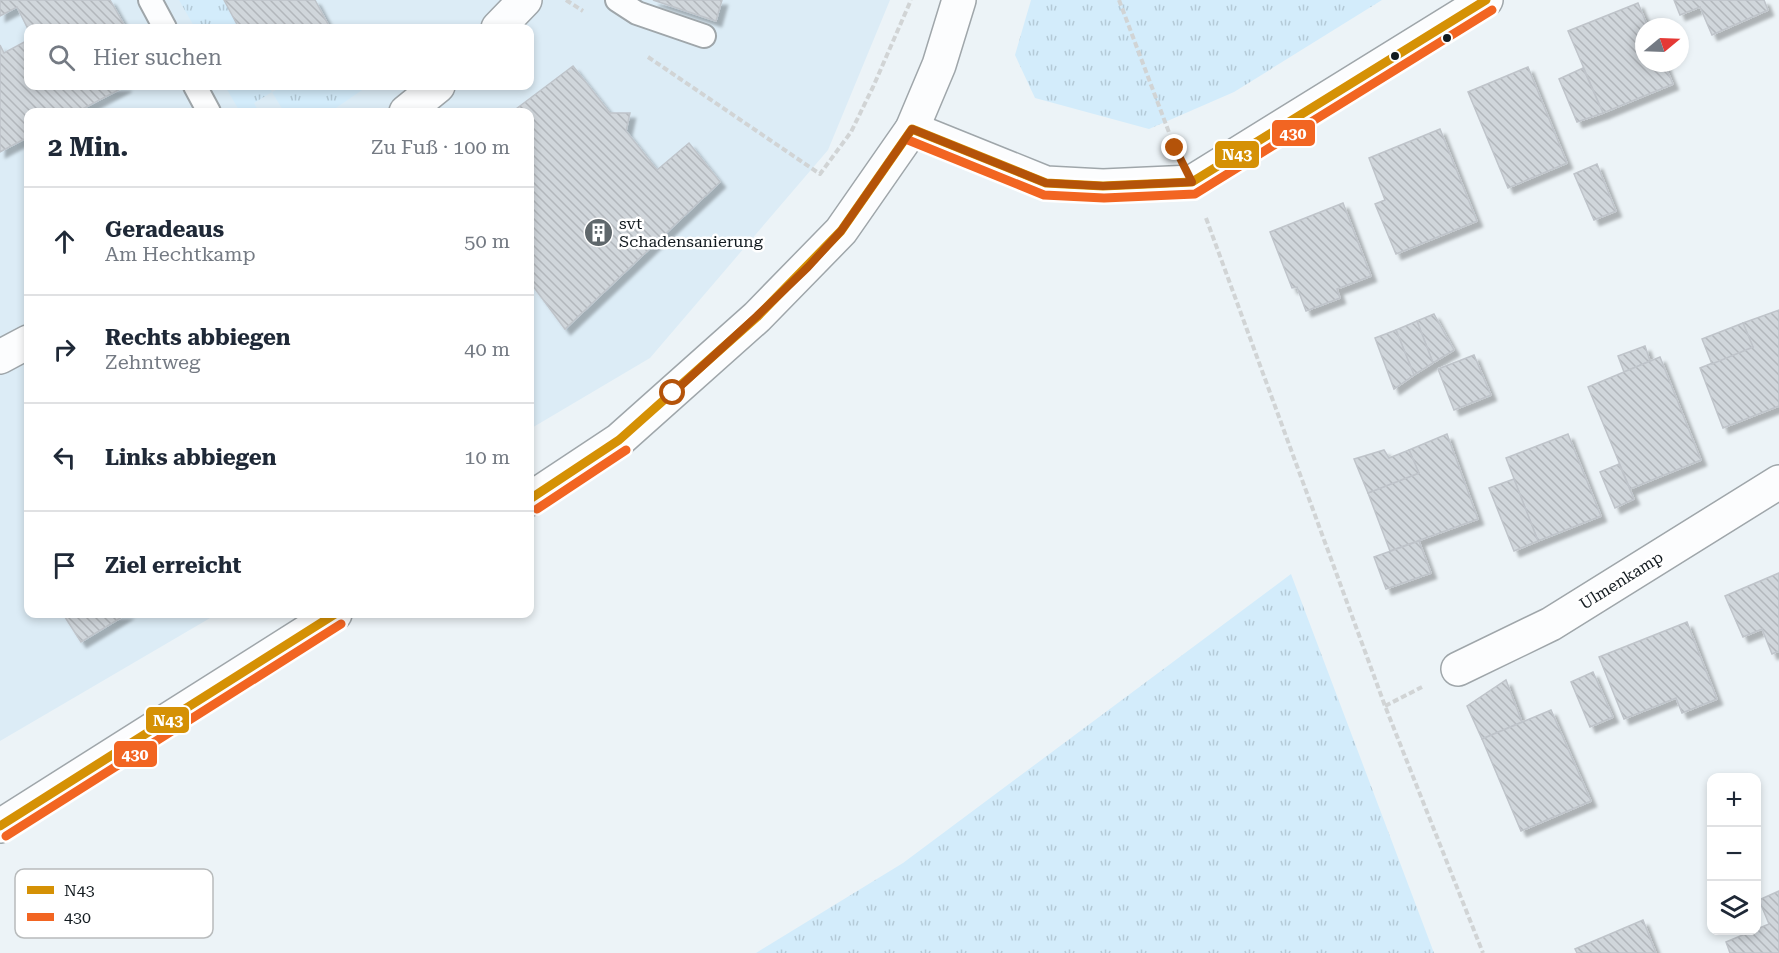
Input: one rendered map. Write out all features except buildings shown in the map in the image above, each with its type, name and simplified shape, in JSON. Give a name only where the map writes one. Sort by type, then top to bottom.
[{"type":"street","points":[[502,24],[525,0]]},
{"type":"street","points":[[534,496],[619,440],[757,316],[808,267],[841,231],[912,129],[939,64],[958,0]]},
{"type":"street","points":[[912,129],[1046,183],[1103,186],[1192,182],[1486,0]]},
{"type":"street","points":[[411,108],[433,90]]},
{"type":"street","points":[[0,357],[24,344]]},
{"type":"street","name":"Ulmenkamp","points":[[1458,669],[1551,624],[1779,482]]},
{"type":"street","points":[[0,826],[329,618]]},
{"type":"lane","points":[[150,0],[163,24]]},
{"type":"lane","points":[[617,0],[637,13],[704,36]]},
{"type":"lane","points":[[197,90],[207,108]]},
{"type":"path","points":[[566,0],[585,13]]},
{"type":"path","points":[[643,53],[820,174],[850,132],[873,87],[911,0]]},
{"type":"path","points":[[1119,0],[1175,148],[1192,182],[1385,706],[1483,953]]},
{"type":"shaded area","points":[[0,0],[890,0],[828,150],[650,358],[534,427],[534,108],[24,108],[24,618],[210,618],[0,741]]},
{"type":"green space","points":[[179,0],[224,0],[237,24],[193,24]]},
{"type":"green space","points":[[1031,0],[1382,0],[1234,92],[1149,129],[1035,98],[1015,55]]},
{"type":"green space","points":[[227,90],[271,90],[272,92],[254,103],[257,108],[238,108]]},
{"type":"green space","points":[[276,90],[362,90],[336,108],[282,108],[272,92]]},
{"type":"green space","points":[[1291,574],[1434,953],[756,953],[903,863]]},
{"type":"transit line","name":"N43","points":[[534,496],[619,440],[757,317],[841,231],[912,129],[1046,183],[1103,186],[1192,182],[1486,0]]},
{"type":"transit line","name":"430","points":[[908,140],[1044,195],[1104,198],[1195,194],[1492,10]]},
{"type":"transit line","name":"430","points":[[537,509],[626,450]]},
{"type":"transit line","name":"N43","points":[[0,826],[329,618]]},
{"type":"transit line","name":"430","points":[[6,836],[341,624]]},
{"type":"place","name":"svt Schadensanierung","points":[[598,232]]},
{"type":"route","points":[[673,393],[808,267],[841,231],[912,129],[994,164],[1046,183],[1103,186],[1192,182],[1175,148]]}]
